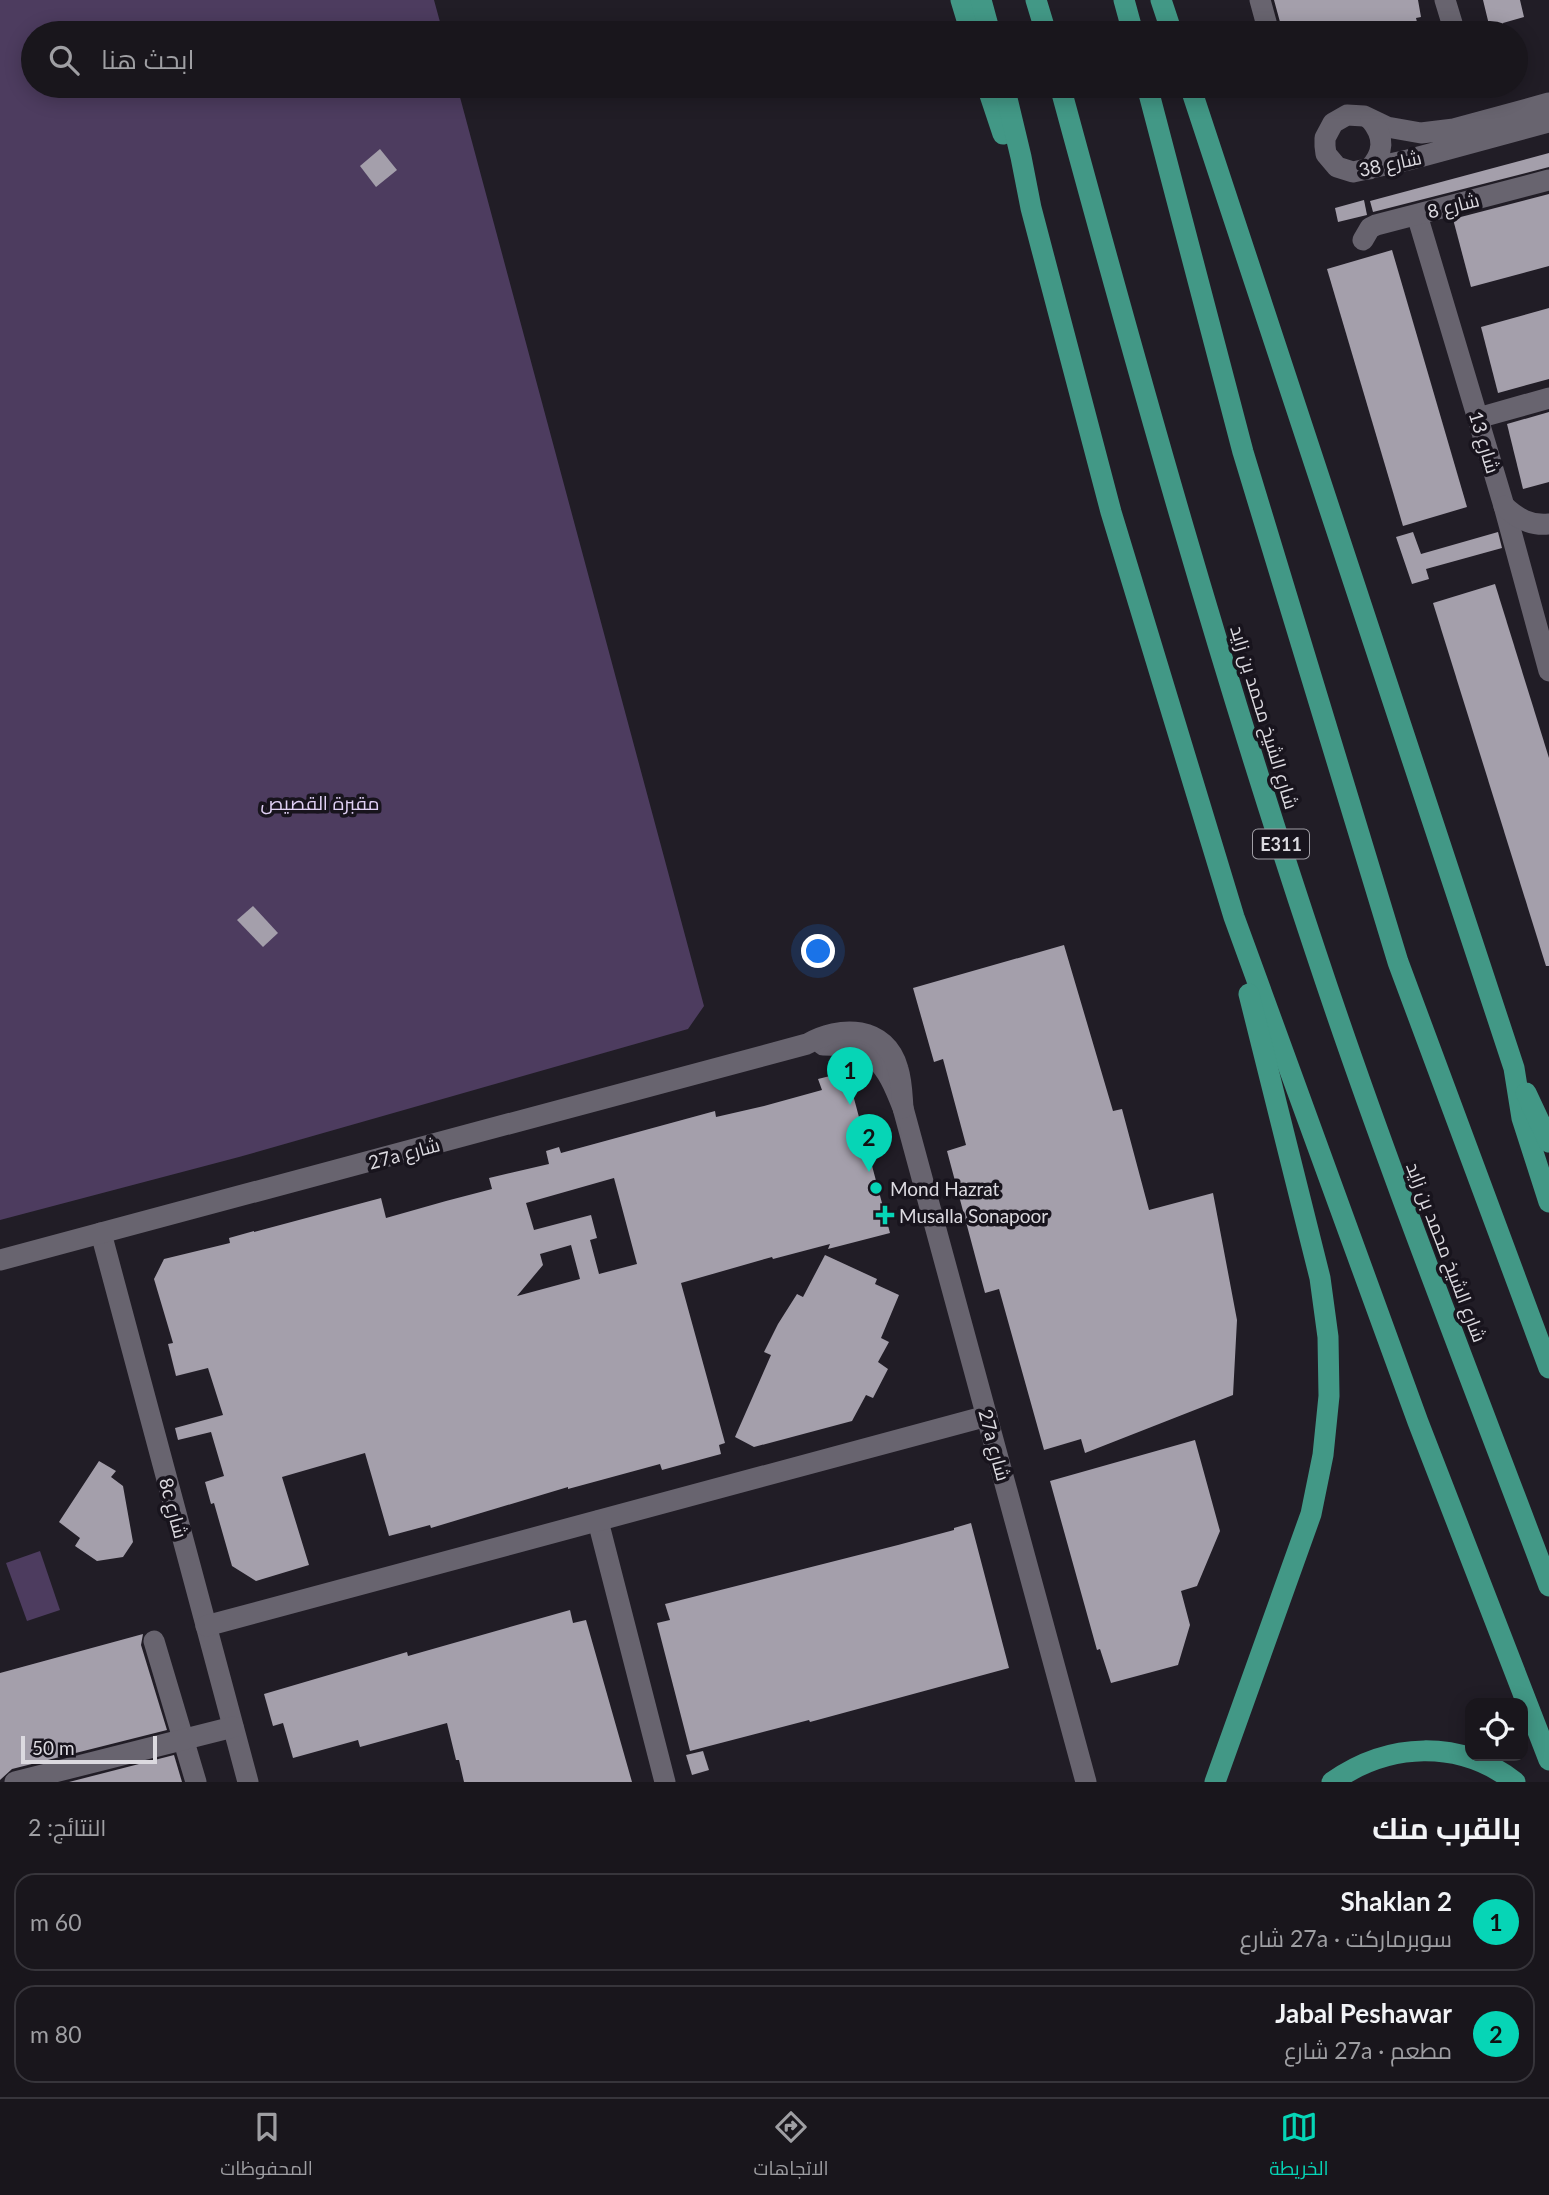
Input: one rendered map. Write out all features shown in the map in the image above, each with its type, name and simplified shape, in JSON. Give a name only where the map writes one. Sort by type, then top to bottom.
[{"type":"highway","points":[[961,0],[967,21]]},
{"type":"highway","points":[[981,0],[987,21]]},
{"type":"highway","points":[[1037,0],[1042,21]]},
{"type":"highway","points":[[1124,0],[1130,21]]},
{"type":"highway","points":[[1161,0],[1168,21]]},
{"type":"highway","points":[[991,98],[1031,208]]},
{"type":"highway","points":[[1007,98],[1031,208],[1111,512],[1234,917],[1418,1422],[1549,1760]]},
{"type":"highway","name":"شارع الشيخ محمد بن زايد","points":[[1063,98],[1157,444],[1315,953],[1392,1171],[1549,1587]]},
{"type":"highway","points":[[1150,98],[1243,452],[1398,962],[1549,1368]]},
{"type":"highway","points":[[1194,98],[1514,1068],[1549,1142]]},
{"type":"highway","points":[[1215,1782],[1311,1514],[1324,1455],[1329,1396],[1328,1337],[1320,1278],[1242,966],[1234,917]]},
{"type":"highway","points":[[1514,1068],[1522,1118],[1549,1202]]},
{"type":"highway","points":[[1332,1782],[1352,1768],[1390,1754],[1430,1750],[1470,1756],[1516,1782]]},
{"type":"street","points":[[1260,0],[1266,21]]},
{"type":"street","points":[[1445,0],[1451,21]]},
{"type":"street","name":"شارع 38","points":[[1549,103],[1438,132],[1404,132],[1364,116],[1347,114],[1333,123],[1325,138],[1326,155],[1337,167],[1353,172],[1549,122]]},
{"type":"street","points":[[1368,169],[1381,151],[1382,139],[1371,120]]},
{"type":"street","name":"شارع 8","points":[[1363,240],[1370,228],[1376,225],[1549,180]]},
{"type":"street","name":"شارع 13","points":[[1417,215],[1504,506],[1549,671]]},
{"type":"street","points":[[1478,418],[1549,398]]},
{"type":"street","points":[[1504,506],[1528,523],[1549,526]]},
{"type":"street","points":[[1520,562],[1535,538],[1549,526]]},
{"type":"street","name":"27a شارع","points":[[0,1260],[807,1044],[839,1031],[858,1032],[877,1040],[895,1060],[902,1108],[1086,1782]]},
{"type":"street","name":"8c شارع","points":[[101,1233],[248,1782]]},
{"type":"street","points":[[206,1626],[987,1416]]},
{"type":"street","points":[[598,1521],[665,1782]]},
{"type":"street","points":[[154,1641],[196,1782]]},
{"type":"street","points":[[15,1782],[233,1727]]},
{"type":"green space","name":"مقبرة القصيص","points":[[0,0],[434,0],[440,21],[21,21],[21,98],[460,98],[704,1006],[688,1029],[239,1157],[0,1220]]},
{"type":"green space","points":[[40,1551],[60,1610],[27,1621],[6,1563]]},
{"type":"building","points":[[1274,0],[1418,0],[1421,17],[1416,18],[1417,21],[1280,21]]},
{"type":"building","points":[[1483,0],[1520,0],[1524,17],[1510,21],[1488,21]]},
{"type":"building","points":[[380,149],[397,170],[376,187],[360,166]]},
{"type":"building","points":[[1549,153],[1549,167],[1373,212],[1370,201]]},
{"type":"building","points":[[1549,194],[1549,266],[1471,287],[1453,219]]},
{"type":"building","points":[[1364,200],[1367,215],[1338,222],[1335,208]]},
{"type":"building","points":[[1392,250],[1467,507],[1403,526],[1327,269]]},
{"type":"building","points":[[1549,308],[1549,379],[1498,393],[1481,327]]},
{"type":"building","points":[[1549,412],[1549,482],[1523,489],[1507,424]]},
{"type":"building","points":[[1413,532],[1421,554],[1498,532],[1502,548],[1426,569],[1429,579],[1412,584],[1396,537]]},
{"type":"building","points":[[1495,584],[1549,758],[1549,966],[1546,966],[1433,603]]},
{"type":"building","points":[[253,906],[278,933],[263,947],[237,920]]},
{"type":"building","points":[[1064,945],[1113,1111],[1122,1109],[1149,1210],[1213,1193],[1237,1320],[1233,1395],[1085,1453],[1081,1439],[1044,1450],[999,1289],[985,1293],[947,1151],[966,1145],[943,1059],[934,1062],[913,988]]},
{"type":"building","points":[[830,1076],[852,1091],[890,1233],[828,1249],[830,1244],[773,1259],[772,1257],[681,1283],[725,1443],[719,1445],[721,1454],[662,1470],[660,1464],[568,1487],[431,1528],[430,1525],[389,1536],[365,1453],[282,1477],[309,1565],[256,1581],[232,1566],[214,1503],[211,1504],[205,1482],[224,1476],[211,1432],[178,1440],[175,1428],[223,1415],[208,1368],[176,1376],[168,1344],[173,1343],[154,1279],[164,1259],[230,1243],[229,1238],[381,1198],[386,1218],[492,1189],[489,1178],[549,1164],[546,1151],[559,1147],[561,1153],[715,1111],[716,1117],[764,1106],[822,1090],[818,1079]],"holes":[[[614,1178],[637,1264],[599,1274],[590,1240],[597,1238],[591,1215],[534,1230],[526,1203]],[[571,1245],[580,1279],[517,1296],[543,1265],[540,1254]]]},
{"type":"building","points":[[825,1255],[877,1279],[875,1284],[899,1295],[881,1338],[889,1342],[878,1362],[888,1369],[873,1398],[866,1395],[852,1421],[754,1447],[735,1437],[771,1355],[764,1352],[797,1294],[803,1297]]},
{"type":"building","points":[[1195,1440],[1220,1531],[1197,1586],[1181,1591],[1190,1625],[1178,1665],[1111,1683],[1100,1649],[1097,1650],[1050,1481]]},
{"type":"building","points":[[99,1461],[116,1471],[111,1477],[123,1486],[133,1542],[123,1557],[97,1561],[75,1546],[80,1538],[59,1522]]},
{"type":"building","points":[[971,1523],[1009,1668],[810,1722],[809,1720],[690,1751],[657,1623],[670,1620],[665,1604],[898,1545]]},
{"type":"building","points":[[570,1610],[573,1623],[586,1620],[632,1782],[464,1782],[447,1723],[360,1747],[358,1740],[293,1758],[283,1723],[273,1726],[264,1694],[407,1652],[408,1656]]},
{"type":"building","points":[[143,1634],[141,1645],[167,1730],[12,1769],[0,1780],[0,1673]]},
{"type":"building","points":[[703,1751],[709,1770],[692,1775],[686,1755]]},
{"type":"building","points":[[174,1755],[182,1782],[69,1782]]},
{"type":"place","name":"Shaklan 2","points":[[850,1105]]},
{"type":"place","name":"Jabal Peshawar","points":[[869,1172]]},
{"type":"place","name":"Mond Hazrat","points":[[876,1188]]},
{"type":"place","name":"Musalla Sonapoor","points":[[885,1215]]}]
